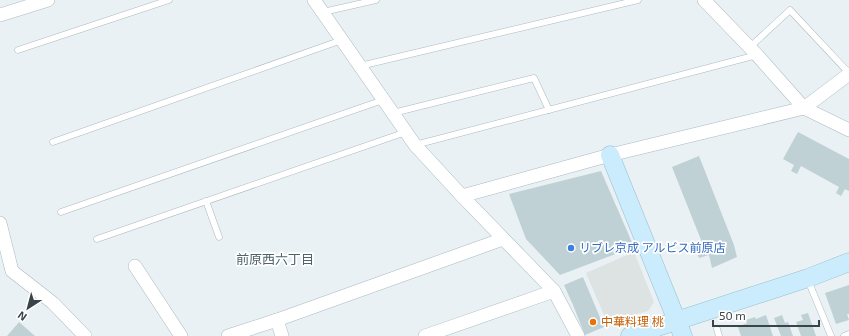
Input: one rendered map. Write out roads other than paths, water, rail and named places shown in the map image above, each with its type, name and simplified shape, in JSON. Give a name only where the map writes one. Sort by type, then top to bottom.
[{"type":"street","points":[[0,15],[48,0]]},
{"type":"street","points":[[314,0],[415,145],[503,239],[554,290],[578,336]]},
{"type":"street","points":[[704,0],[754,51],[804,108],[849,130]]},
{"type":"street","points":[[462,196],[610,155],[804,108],[849,73]]},
{"type":"street","points":[[610,155],[680,328]]},
{"type":"street","points":[[0,223],[12,271],[53,304],[85,336]]},
{"type":"street","points":[[228,336],[277,320],[503,239]]},
{"type":"street","points":[[630,336],[680,328],[849,262]]},
{"type":"street","points":[[135,266],[181,336]]},
{"type":"street","points":[[425,336],[554,290]]},
{"type":"street","points":[[277,320],[282,336]]},
{"type":"lane","points":[[18,50],[169,0]]},
{"type":"lane","points":[[323,12],[376,0]]},
{"type":"lane","points":[[360,66],[638,0]]},
{"type":"lane","points":[[415,145],[549,110],[754,51],[790,10],[849,73]]},
{"type":"lane","points":[[53,142],[342,40]]},
{"type":"lane","points":[[392,113],[534,78],[549,110]]},
{"type":"lane","points":[[61,212],[384,100]]},
{"type":"lane","points":[[98,239],[406,132]]},
{"type":"lane","points":[[206,201],[219,237]]},
{"type":"lane","points":[[808,278],[831,336]]},
{"type":"lane","points":[[717,329],[719,336]]},
{"type":"lane","points":[[844,336],[849,334]]},
{"type":"place","name":"リブレ京成 アルビス前原店","points":[[571,248]]},
{"type":"place","name":"中華料理 桃","points":[[593,322]]},
{"type":"district","name":"前原西六丁目","points":[[275,259]]}]
